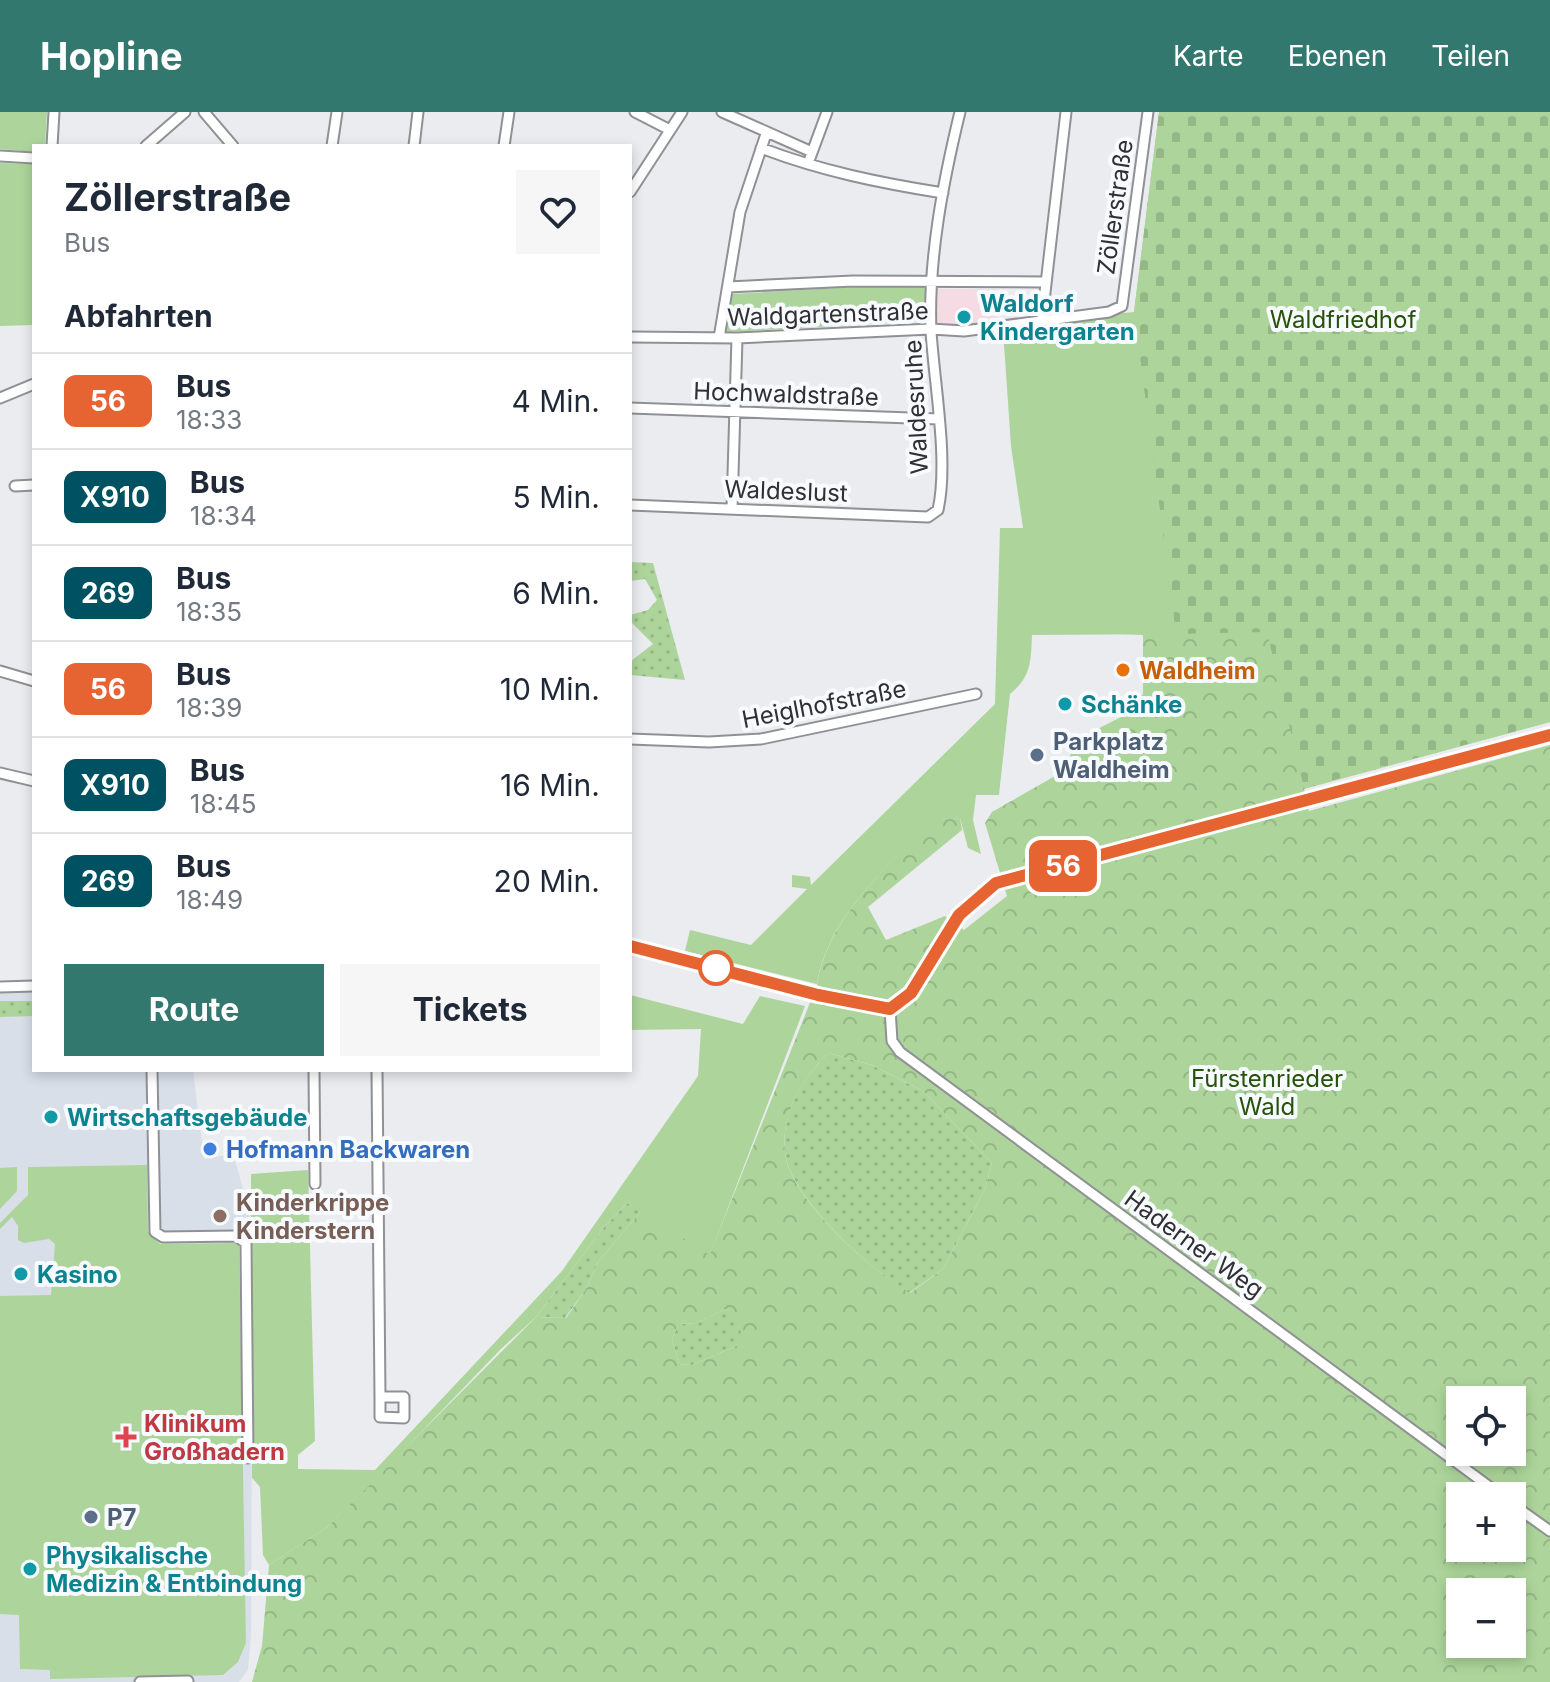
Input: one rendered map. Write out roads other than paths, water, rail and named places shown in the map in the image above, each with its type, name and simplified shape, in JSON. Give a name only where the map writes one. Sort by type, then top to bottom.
[{"type":"street","points":[[52,144],[54,112]]},
{"type":"street","points":[[148,144],[185,112]]},
{"type":"street","points":[[204,112],[231,144]]},
{"type":"street","points":[[332,144],[337,112]]},
{"type":"street","points":[[414,144],[418,112]]},
{"type":"street","points":[[504,144],[509,112]]},
{"type":"street","points":[[635,112],[670,130]]},
{"type":"street","points":[[632,189],[682,112]]},
{"type":"street","points":[[722,112],[812,152]]},
{"type":"street","points":[[807,165],[827,112]]},
{"type":"street","name":"Waldesruhe","points":[[938,510],[939,419],[931,329],[933,284],[943,193],[960,112]]},
{"type":"street","points":[[1042,318],[1066,112]]},
{"type":"street","name":"Zöllerstraße","points":[[1122,306],[1148,112]]},
{"type":"street","points":[[719,338],[740,212],[766,134]]},
{"type":"street","points":[[761,148],[807,165],[943,193]]},
{"type":"street","points":[[0,156],[32,158]]},
{"type":"street","name":"Waldgartenstraße","points":[[728,287],[853,281],[933,284],[1045,282]]},
{"type":"street","name":"Waldgartenstraße","points":[[632,337],[737,338],[931,329],[964,331],[1006,328],[1042,318],[1109,312],[1122,306]]},
{"type":"street","points":[[732,509],[737,338]]},
{"type":"street","points":[[0,398],[32,385]]},
{"type":"street","name":"Hochwaldstraße","points":[[632,408],[939,419]]},
{"type":"street","points":[[15,486],[32,485]]},
{"type":"street","name":"Waldeslust","points":[[632,505],[928,517],[938,510]]},
{"type":"street","points":[[0,671],[32,680]]},
{"type":"street","name":"Heiglhofstraße","points":[[632,739],[745,741],[806,732],[976,694]]},
{"type":"street","points":[[632,947],[818,995],[890,1009],[911,993],[959,915],[996,883],[1550,735]]},
{"type":"street","points":[[0,773],[32,781]]},
{"type":"street","points":[[0,987],[32,986]]},
{"type":"street","name":"Haderner Weg","points":[[890,1009],[892,1041],[900,1052],[1483,1482]]},
{"type":"street","points":[[152,1072],[155,1232],[165,1237],[236,1236],[242,1238],[247,1249],[248,1458]]},
{"type":"street","points":[[314,1072],[315,1184]]},
{"type":"street","points":[[377,1072],[380,1397]]},
{"type":"street","points":[[1526,1514],[1550,1531]]},
{"type":"street","points":[[140,1682],[188,1681]]},
{"type":"place","name":"Waldorf Kindergarten","points":[[964,317]]},
{"type":"place","name":"Waldheim","points":[[1123,670]]},
{"type":"place","name":"Schänke","points":[[1065,704]]},
{"type":"place","name":"Parkplatz Waldheim","points":[[1037,755]]},
{"type":"place","name":"Wirtschaftsgebäude","points":[[51,1117]]},
{"type":"place","name":"Hofmann Backwaren","points":[[210,1149]]},
{"type":"place","name":"Kinderkrippe Kinderstern","points":[[220,1216]]},
{"type":"place","name":"Kasino","points":[[21,1274]]},
{"type":"place","name":"Klinikum Großhadern","points":[[126,1437]]},
{"type":"place","name":"P7","points":[[91,1517]]},
{"type":"place","name":"Physikalische Medizin & Entbindung","points":[[30,1569]]},
{"type":"park label","name":"Waldfriedhof","points":[[1343,319]]},
{"type":"park label","name":"Fürstenrieder Wald","points":[[1267,1092]]}]
